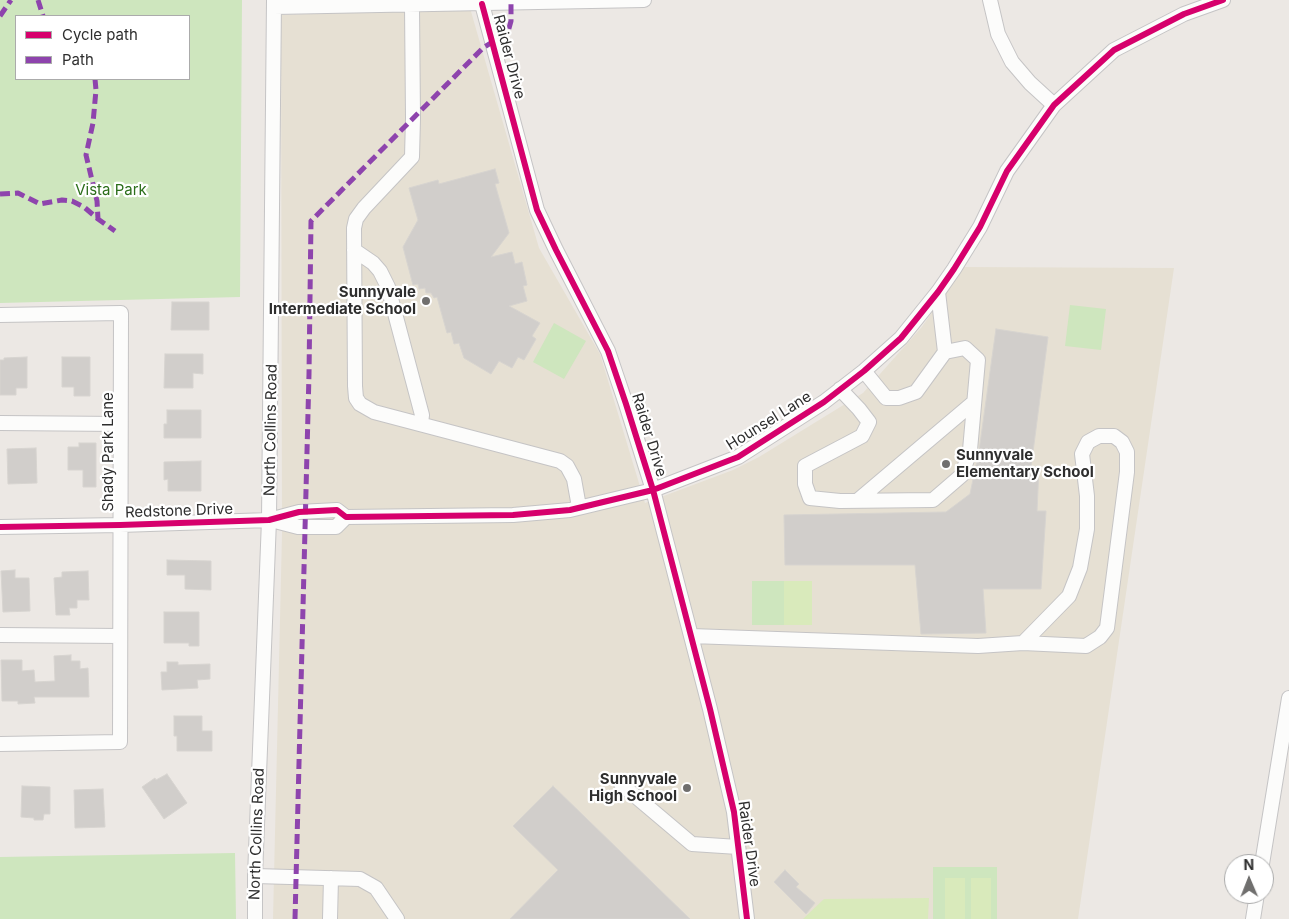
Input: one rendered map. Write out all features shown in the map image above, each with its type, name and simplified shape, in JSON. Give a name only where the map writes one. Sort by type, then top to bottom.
[{"type":"street","points":[[274,4],[412,6],[644,0]]},
{"type":"street","points":[[990,0],[998,34],[1012,62],[1030,83],[1054,105]]},
{"type":"street","name":"Hounsel Lane","points":[[270,520],[298,527],[336,527],[346,518],[513,515],[579,507],[653,490],[738,457],[824,402],[864,372],[901,338],[938,292],[980,227],[1006,171],[1054,105],[1114,50],[1184,14],[1223,0]]},
{"type":"street","name":"North Collins Road","points":[[254,919],[270,520],[274,4]]},
{"type":"street","name":"Raider Drive","points":[[482,4],[537,210],[608,351],[653,490],[710,709],[734,812],[747,919]]},
{"type":"street","points":[[412,6],[412,157],[356,219],[354,228],[356,398],[360,404],[374,412],[560,461],[567,466],[574,479],[579,507]]},
{"type":"street","points":[[354,250],[373,263],[380,271],[388,287],[422,415],[421,424]]},
{"type":"street","points":[[864,372],[886,398],[899,398],[916,392],[945,352],[938,292]]},
{"type":"street","name":"Shady Park Lane","points":[[0,315],[121,314],[120,742],[0,744]]},
{"type":"street","points":[[840,390],[860,409],[868,422],[862,436],[805,466],[805,484],[810,498],[840,501],[933,500],[962,475],[970,450],[978,360],[965,348],[945,352]]},
{"type":"street","points":[[856,501],[974,402]]},
{"type":"street","points":[[0,423],[120,424]]},
{"type":"street","points":[[691,636],[978,646],[1023,643],[1086,646],[1100,637],[1107,628],[1127,472],[1127,452],[1122,442],[1114,436],[1099,436],[1088,442],[1082,454],[1087,496],[1086,529],[1080,568],[1069,596],[1023,643]]},
{"type":"street","name":"Redstone Drive","points":[[0,527],[270,520]]},
{"type":"street","points":[[0,635],[120,636]]},
{"type":"street","points":[[1264,854],[1289,701]]},
{"type":"street","points":[[621,784],[692,844],[738,847]]},
{"type":"street","points":[[255,876],[360,879],[376,888],[397,919]]},
{"type":"street","points":[[330,919],[331,878]]},
{"type":"street","points":[[1253,919],[1255,904]]},
{"type":"shaded area","points":[[470,8],[539,248],[600,354],[645,503],[733,470],[759,457],[863,393],[921,328],[964,267],[1174,268],[1078,919],[273,919],[282,534],[281,15]]},
{"type":"green space","name":"Vista Park","points":[[0,0],[242,0],[240,297],[0,303]]},
{"type":"green space","points":[[1070,305],[1106,309],[1101,350],[1065,346]]},
{"type":"green space","points":[[554,323],[586,341],[564,379],[533,362]]},
{"type":"green space","points":[[752,581],[784,581],[784,625],[752,625]]},
{"type":"green space","points":[[784,581],[812,581],[812,625],[784,625]]},
{"type":"green space","points":[[235,853],[236,919],[0,919],[0,857]]},
{"type":"green space","points":[[933,867],[997,867],[997,919],[933,919]]},
{"type":"green space","points":[[945,878],[965,878],[965,919],[945,919]]},
{"type":"green space","points":[[971,878],[991,878],[991,919],[971,919]]},
{"type":"green space","points":[[929,898],[928,919],[803,919],[824,899]]},
{"type":"building","points":[[495,169],[499,183],[495,184],[509,233],[491,257],[512,252],[515,264],[522,262],[527,285],[523,286],[527,301],[509,306],[540,323],[532,336],[536,339],[524,360],[518,357],[512,368],[499,361],[491,374],[464,358],[459,343],[454,344],[451,332],[447,333],[437,297],[434,298],[431,293],[426,293],[425,288],[419,289],[418,284],[413,285],[403,247],[418,220],[409,188],[438,180],[439,184]]},
{"type":"building","points":[[172,302],[209,302],[209,330],[171,330]]},
{"type":"building","points":[[996,329],[1048,337],[1031,467],[1039,467],[1037,511],[1046,511],[1041,589],[983,589],[986,633],[921,634],[915,565],[785,565],[784,515],[946,512],[970,494],[979,451]]},
{"type":"building","points":[[165,354],[203,354],[203,374],[193,373],[193,388],[164,388]]},
{"type":"building","points":[[27,357],[27,388],[16,388],[16,395],[0,395],[0,360],[4,360],[4,358]]},
{"type":"building","points":[[62,357],[90,357],[90,396],[74,396],[74,387],[62,387]]},
{"type":"building","points":[[167,410],[201,410],[201,438],[164,438]]},
{"type":"building","points":[[79,443],[96,443],[96,487],[83,487],[83,470],[68,470],[68,447],[79,447]]},
{"type":"building","points":[[36,448],[37,483],[8,484],[7,449]]},
{"type":"building","points":[[201,461],[201,491],[168,491],[168,479],[164,480],[164,462]]},
{"type":"building","points":[[167,560],[211,561],[211,590],[185,589],[185,575],[167,575]]},
{"type":"building","points":[[15,570],[15,578],[29,578],[30,611],[3,612],[1,571]]},
{"type":"building","points":[[88,571],[89,600],[77,600],[77,608],[69,608],[70,615],[56,615],[54,578],[62,577],[62,572]]},
{"type":"building","points":[[164,612],[199,612],[199,646],[189,646],[189,643],[164,643]]},
{"type":"building","points":[[71,655],[71,661],[80,661],[80,669],[88,668],[89,697],[34,697],[35,703],[18,704],[18,701],[2,701],[1,660],[22,660],[22,671],[34,670],[35,682],[55,681],[54,656]]},
{"type":"building","points":[[167,662],[178,662],[178,665],[210,664],[210,679],[197,680],[198,688],[162,690],[161,672],[167,672]]},
{"type":"building","points":[[174,716],[202,716],[202,731],[212,731],[212,751],[177,751],[177,736],[174,736]]},
{"type":"building","points":[[167,774],[187,803],[164,819],[142,787],[155,778],[156,780]]},
{"type":"building","points":[[22,786],[50,787],[50,814],[44,814],[43,820],[21,817]]},
{"type":"building","points":[[553,786],[690,919],[510,919],[558,870],[513,826]]},
{"type":"building","points":[[103,789],[105,827],[75,828],[74,790]]},
{"type":"building","points":[[785,870],[799,884],[796,887],[815,903],[806,914],[774,882]]},
{"type":"marked path","points":[[0,16],[11,0]]},
{"type":"marked path","points":[[38,0],[43,15]]},
{"type":"marked path","points":[[295,919],[309,374],[311,221],[483,48],[508,32],[511,21],[511,0]]},
{"type":"marked path","points":[[95,80],[93,123],[86,155],[97,201],[98,219]]},
{"type":"marked path","points":[[0,194],[18,193],[40,204],[62,200],[72,201],[84,207],[115,231]]},
{"type":"cycle path","points":[[0,527],[269,520],[299,512],[337,510],[346,517],[513,515],[570,510],[653,490],[738,457],[824,402],[864,371],[901,338],[954,269],[980,227],[1007,171],[1054,105],[1114,50],[1184,14],[1223,0]]},
{"type":"cycle path","points":[[482,4],[537,210],[608,351],[653,490],[710,709],[734,812],[747,919]]},
{"type":"place","name":"Sunnyvale Intermediate School","points":[[426,301]]},
{"type":"place","name":"Sunnyvale Elementary School","points":[[946,464]]},
{"type":"place","name":"Sunnyvale High School","points":[[687,788]]}]
